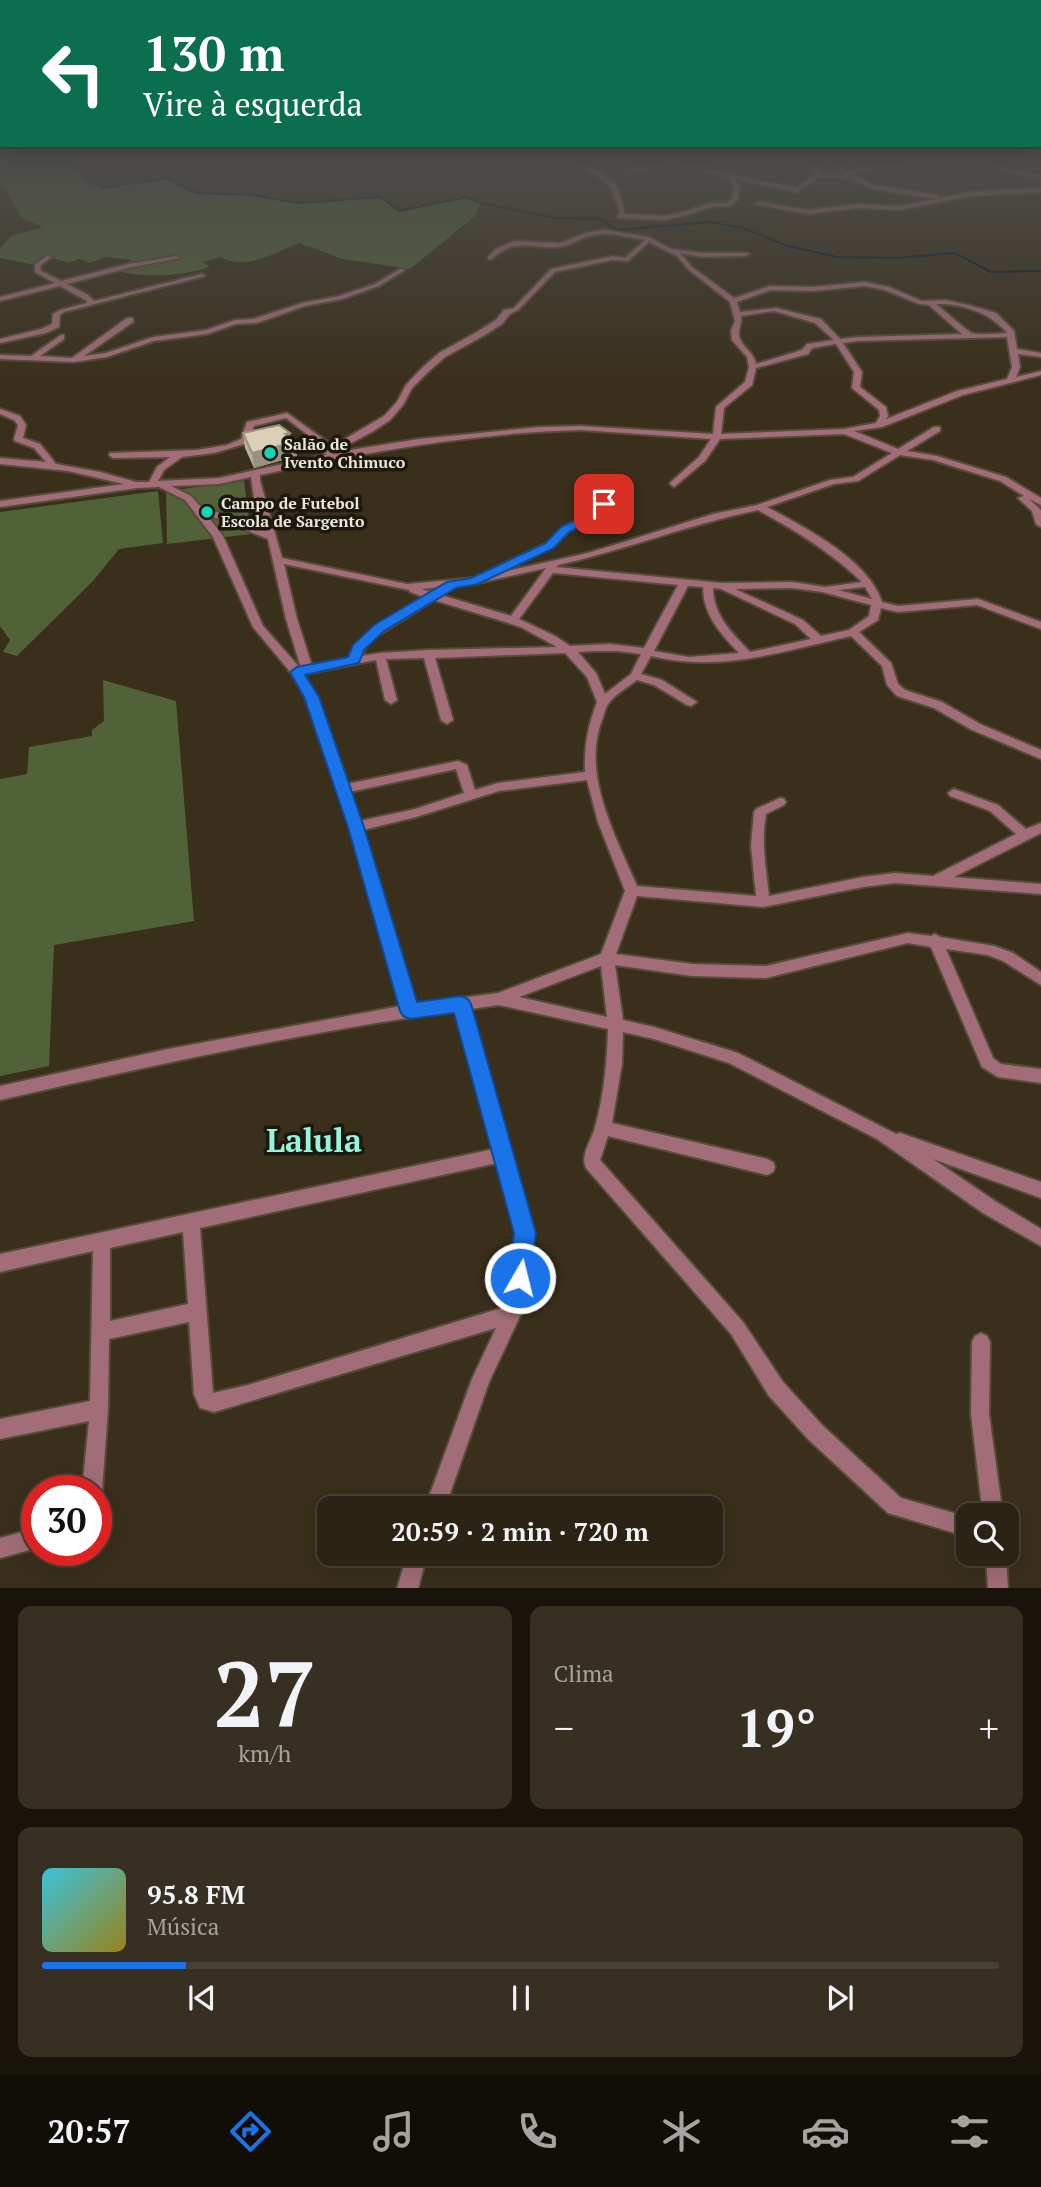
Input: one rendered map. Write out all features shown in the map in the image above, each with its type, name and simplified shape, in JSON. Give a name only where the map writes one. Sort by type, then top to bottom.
[{"type":"street","points":[[490,258],[501,248],[518,243],[561,245],[585,236]]},
{"type":"street","points":[[627,236],[649,239],[671,250],[733,301],[739,321],[735,331],[736,340],[751,357],[753,367],[744,389],[720,407],[717,437],[702,459],[674,484]]},
{"type":"street","points":[[553,270],[613,258],[626,260],[649,239]]},
{"type":"street","points":[[308,461],[387,418],[400,403],[408,387],[442,355],[480,334],[499,322],[507,312],[516,309],[553,270],[558,257],[565,250],[561,245]]},
{"type":"street","points":[[671,250],[703,255],[746,254]]},
{"type":"street","points":[[49,257],[36,268],[86,296],[91,300],[90,303]]},
{"type":"street","points":[[0,299],[128,266],[177,258]]},
{"type":"street","points":[[0,357],[74,360],[107,355],[153,339],[206,332],[229,323],[260,320],[295,307],[361,292],[402,270]]},
{"type":"street","points":[[0,341],[46,330],[56,324],[59,312],[202,276]]},
{"type":"street","points":[[733,301],[766,289],[813,289],[865,284],[879,286],[921,303],[951,302],[986,312],[998,319],[1011,335],[1016,367],[1010,381]]},
{"type":"street","points":[[932,304],[939,313],[958,323],[965,333],[975,336]]},
{"type":"street","points":[[736,315],[771,309],[818,321],[834,335],[836,342],[858,372],[856,388],[883,409],[884,416],[879,425]]},
{"type":"street","points":[[74,360],[130,320]]},
{"type":"street","points":[[753,367],[805,352],[810,346],[836,342],[874,338],[942,339],[1011,335]]},
{"type":"street","points":[[34,357],[61,337]]},
{"type":"street","points":[[1013,351],[1041,355]]},
{"type":"street","points":[[0,505],[137,485],[219,481],[379,448],[539,429],[580,428],[717,437],[845,430],[879,425],[960,393],[1041,373]]},
{"type":"street","points":[[0,412],[17,418],[22,425],[18,439],[37,446],[53,465]]},
{"type":"street","points":[[113,455],[180,454],[241,443],[247,438],[250,424],[287,415],[332,449]]},
{"type":"street","points":[[407,587],[474,581],[552,567],[716,516],[759,507],[833,482],[855,479],[937,429]]},
{"type":"street","points":[[845,430],[897,452],[943,461],[1003,479],[1041,502]]},
{"type":"street","points":[[155,484],[160,469],[180,454]]},
{"type":"street","points":[[0,461],[87,470],[137,485]]},
{"type":"street","points":[[255,473],[256,490],[272,537],[302,670],[356,827],[410,1011]]},
{"type":"street","points":[[474,581],[550,545],[565,530],[597,512],[616,482]]},
{"type":"street","points":[[155,484],[188,498],[198,508],[218,536],[258,627],[302,670]]},
{"type":"street","points":[[1017,488],[1036,510],[1041,524]]},
{"type":"street","points":[[302,670],[380,656],[617,647],[684,660],[714,660],[853,632],[875,619],[878,605],[869,584],[846,558],[759,507]]},
{"type":"street","points":[[198,508],[272,537]]},
{"type":"street","points":[[277,560],[407,587],[527,626],[532,638],[560,650],[590,676],[603,702]]},
{"type":"street","points":[[552,567],[708,585],[777,584],[822,589],[878,605],[911,610],[978,602],[1041,626]]},
{"type":"street","points":[[513,621],[552,567]]},
{"type":"street","points":[[685,582],[650,653],[635,676],[603,702],[595,718],[590,748],[591,775],[597,802],[632,891],[607,958],[616,1026],[614,1064],[603,1128],[592,1163],[737,1328],[776,1389],[816,1433],[895,1506],[956,1524]]},
{"type":"street","points":[[354,660],[365,639],[452,584]]},
{"type":"street","points":[[822,589],[869,584]]},
{"type":"street","points":[[708,585],[706,599],[717,620],[747,655]]},
{"type":"street","points":[[722,586],[799,622],[818,640]]},
{"type":"street","points":[[853,632],[887,665],[893,685],[901,693],[937,705],[976,727],[1041,755]]},
{"type":"street","points":[[428,653],[447,720]]},
{"type":"street","points":[[380,656],[391,700]]},
{"type":"street","points":[[635,676],[658,682],[691,702]]},
{"type":"street","points":[[342,789],[457,765],[463,768],[471,796]]},
{"type":"street","points":[[356,827],[416,813],[498,787],[591,775]]},
{"type":"street","points":[[954,793],[994,808],[1025,835]]},
{"type":"street","points":[[763,902],[756,840],[758,822],[760,812],[780,802]]},
{"type":"street","points":[[934,881],[1025,835],[1040,831]]},
{"type":"street","points":[[632,891],[763,902],[895,878],[1041,889]]},
{"type":"street","points":[[0,1093],[168,1056],[410,1011],[499,999],[607,958],[692,970],[766,972],[895,939],[935,940],[989,950],[1008,957],[1041,979]]},
{"type":"street","points":[[935,940],[987,1062],[998,1070],[1041,1076]]},
{"type":"street","points":[[499,999],[654,1033],[733,1058],[883,1134],[1041,1191]]},
{"type":"street","points":[[439,1496],[481,1379],[512,1314],[524,1259],[525,1233],[501,1155],[461,1004]]},
{"type":"street","points":[[603,1128],[767,1167]]},
{"type":"street","points":[[883,1134],[989,1207],[1041,1238]]},
{"type":"street","points":[[0,1263],[501,1155]]},
{"type":"street","points":[[191,1222],[203,1394],[207,1401],[214,1403],[512,1314]]},
{"type":"street","points":[[93,1475],[99,1409],[102,1242]]},
{"type":"street","points":[[101,1332],[198,1311]]},
{"type":"street","points":[[981,1342],[981,1414],[991,1503]]},
{"type":"street","points":[[0,1429],[99,1409]]},
{"type":"street","points":[[0,1548],[21,1542]]},
{"type":"street","points":[[407,1588],[413,1566]]},
{"type":"street","points":[[997,1566],[998,1588]]},
{"type":"green space","points":[[11,236],[450,236],[410,269],[343,259],[299,243],[270,256],[249,261],[230,261],[220,257],[203,262],[210,267],[174,275],[139,275],[115,271],[131,260],[106,257],[90,263],[79,259],[69,263],[52,258],[34,265],[0,258],[0,248]]},
{"type":"green space","name":"Campo de Futebol Escola de Sargento","points":[[244,481],[251,534],[167,544],[166,491]]},
{"type":"green space","points":[[158,491],[163,543],[119,549],[93,581],[17,656],[3,652],[10,640],[0,626],[0,512]]},
{"type":"green space","points":[[103,680],[176,701],[194,921],[54,945],[49,1066],[0,1076],[0,779],[27,774],[29,747],[92,736],[92,730],[104,721]]},
{"type":"building","points":[[279,425],[290,433],[285,434],[294,442],[252,453],[243,433]]},
{"type":"waterway","points":[[763,236],[788,246],[837,257],[897,258],[955,253],[991,272],[1041,271]]},
{"type":"place","name":"Salão de Ivento Chimuco","points":[[270,453]]},
{"type":"place","name":"Campo de Futebol Escola de Sargento","points":[[207,512]]},
{"type":"district","name":"Lalula","points":[[314,1141]]},
{"type":"route","points":[[520,1278],[525,1233],[501,1155],[461,1004],[410,1011],[356,827],[311,697],[297,672],[354,660],[365,639],[379,628],[452,584],[474,581],[550,545],[561,533],[584,521],[604,504]]}]
